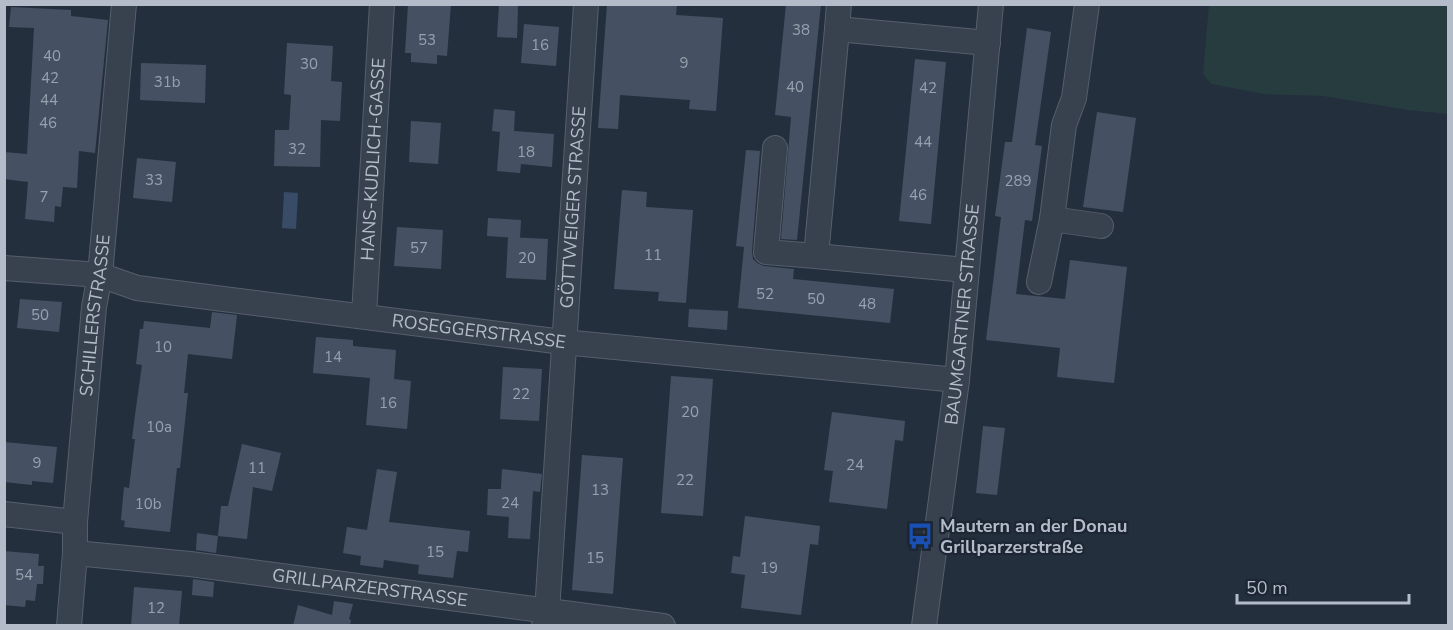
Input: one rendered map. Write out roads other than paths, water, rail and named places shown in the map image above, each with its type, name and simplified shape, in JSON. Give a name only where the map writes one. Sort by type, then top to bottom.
[{"type":"street","name":"SCHILLERSTRASSE","points":[[69,626],[75,522],[94,307],[100,275],[124,4]]},
{"type":"street","name":"HANS-KUDLICH-GASSE","points":[[364,315],[382,4]]},
{"type":"street","name":"GÖTTWEIGER STRASSE","points":[[546,619],[586,4]]},
{"type":"street","points":[[816,256],[839,4]]},
{"type":"street","name":"BAUMGARTNER STRASSE","points":[[924,626],[957,380],[991,4]]},
{"type":"street","points":[[1039,282],[1052,219],[1064,125],[1074,98],[1087,4]]},
{"type":"street","points":[[837,29],[988,43]]},
{"type":"street","points":[[775,148],[766,252],[966,270]]},
{"type":"street","points":[[1052,219],[1101,226]]},
{"type":"street","name":"ROSEGGERSTRASSE","points":[[4,268],[100,275],[137,288],[563,342],[957,380]]},
{"type":"street","points":[[4,514],[75,522]]},
{"type":"street","name":"GRILLPARZERSTRASSE","points":[[75,553],[190,564],[546,619],[663,626]]},
{"type":"water","points":[[284,192],[298,193],[296,229],[282,228]]},
{"type":"place","name":"Mautern an der Donau Grillparzerstraße","points":[[920,536]]}]
